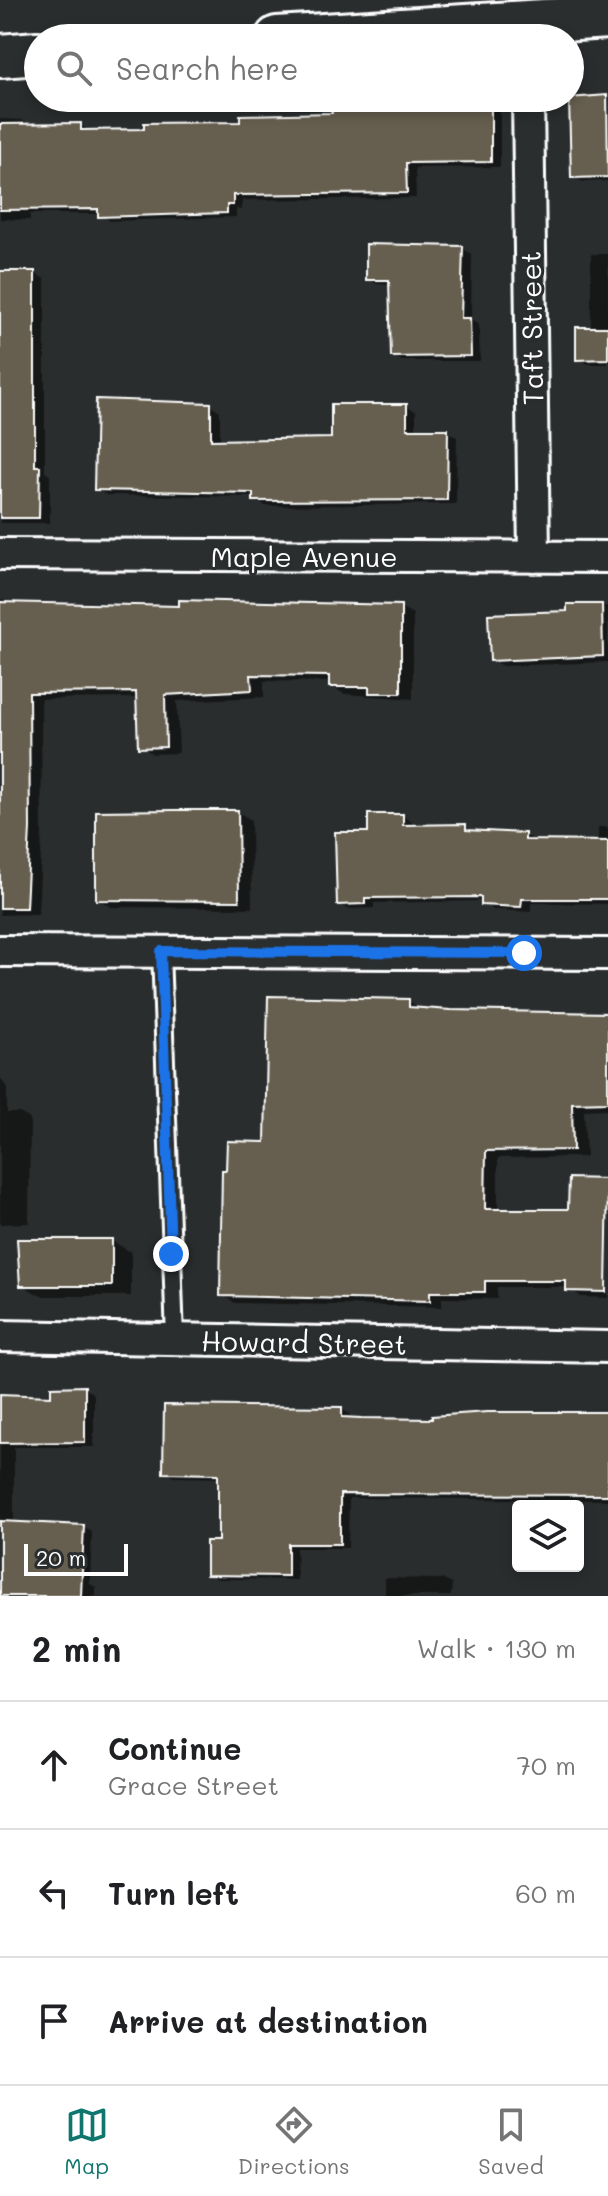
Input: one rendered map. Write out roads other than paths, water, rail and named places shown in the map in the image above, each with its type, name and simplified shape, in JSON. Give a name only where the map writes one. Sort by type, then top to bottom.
[{"type":"main road","points":[[564,24],[608,17]]},
{"type":"main road","points":[[0,56],[24,54]]},
{"type":"street","name":"Taft Street","points":[[528,112],[534,557]]},
{"type":"street","name":"Maple Avenue","points":[[0,554],[608,557]]},
{"type":"street","points":[[0,951],[608,954]]},
{"type":"street","name":"Howard Street","points":[[0,1336],[608,1347]]},
{"type":"lane","points":[[161,951],[175,1339]]}]
